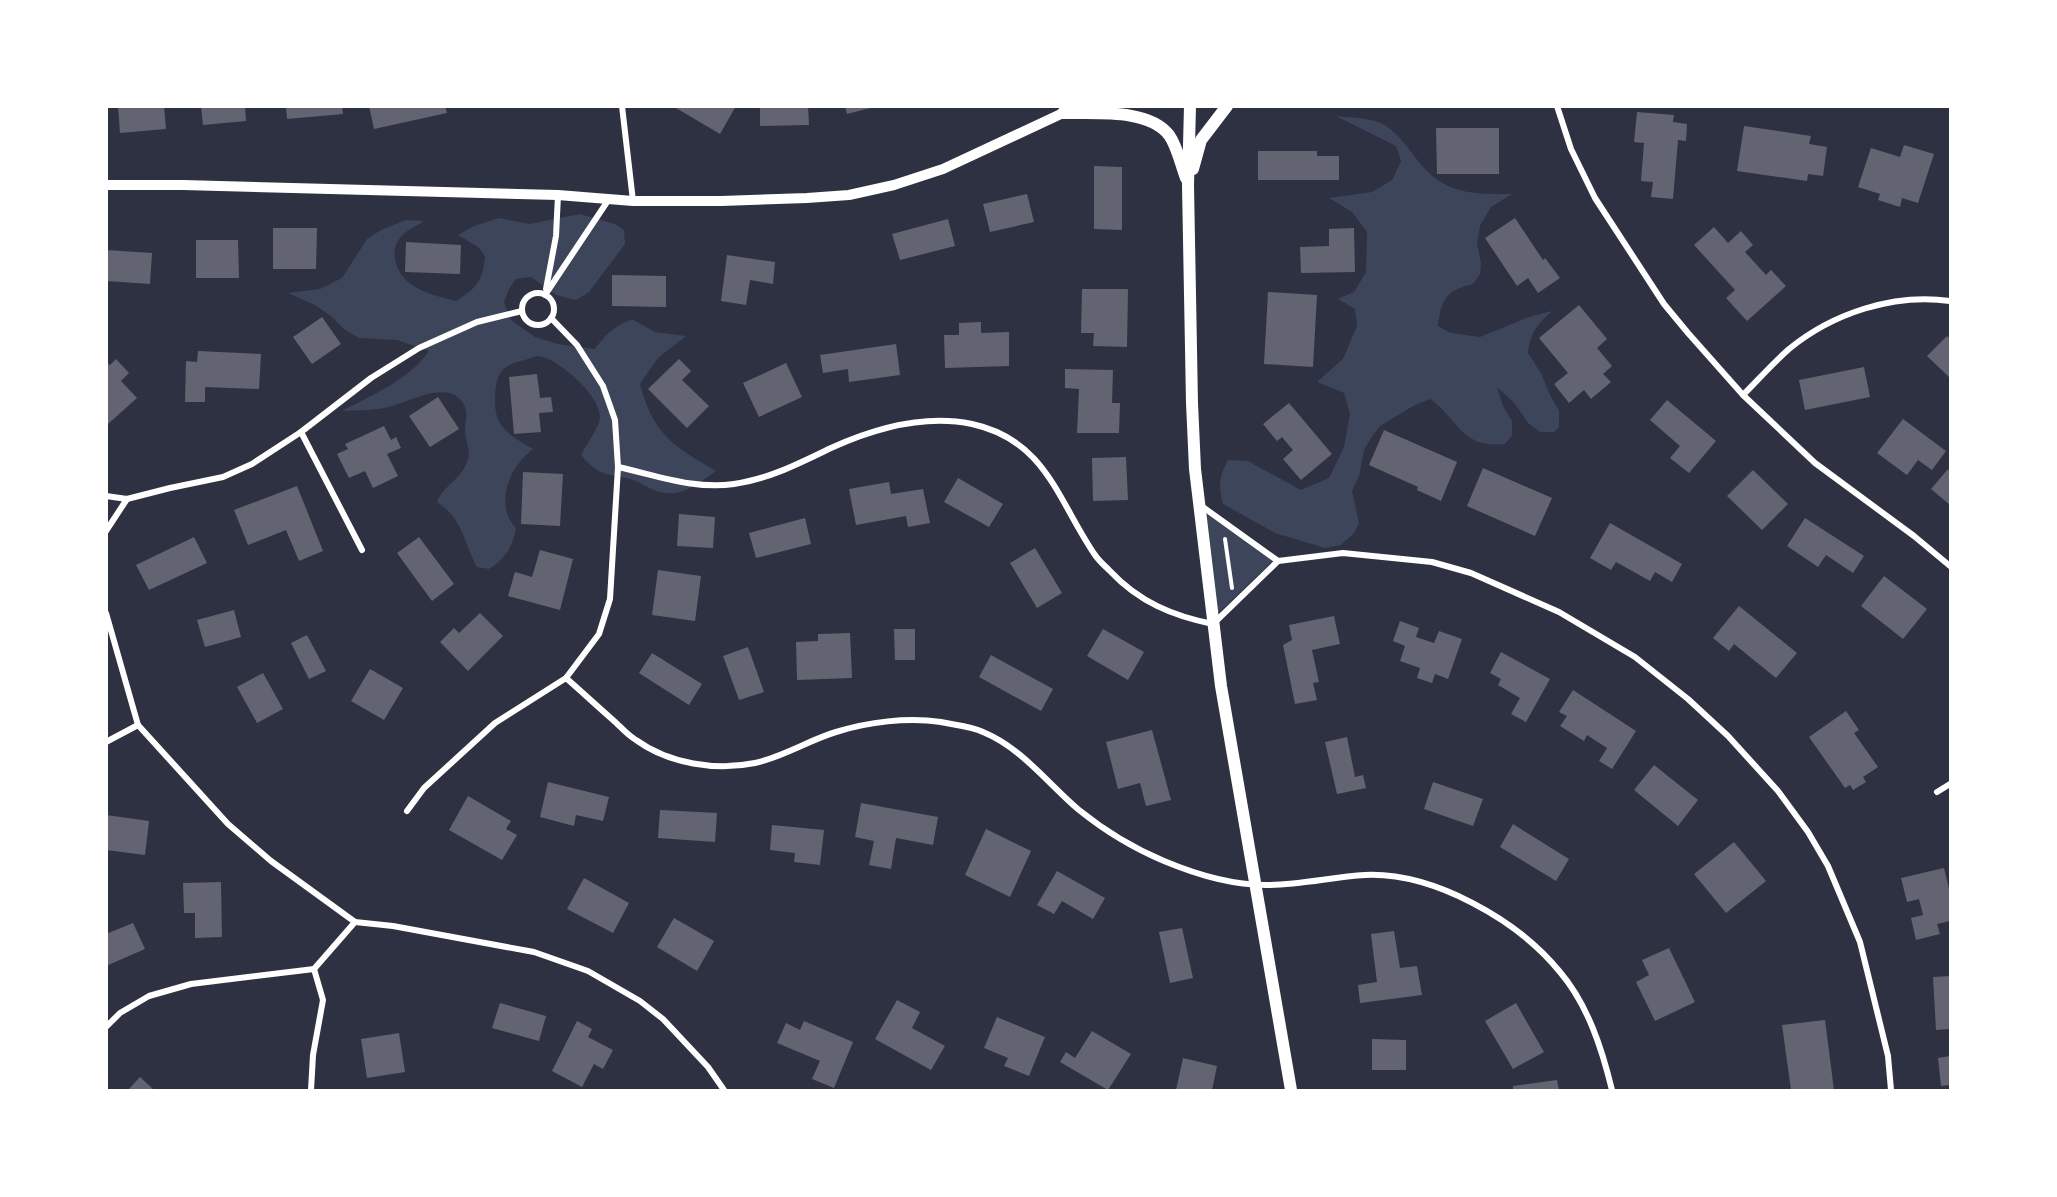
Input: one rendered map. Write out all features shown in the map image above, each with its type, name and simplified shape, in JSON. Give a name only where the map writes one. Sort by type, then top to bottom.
[{"type":"main road","points":[[1063,113],[1075,106]]},
{"type":"main road","points":[[1190,106],[1188,184],[1195,469],[1221,686],[1291,1090]]},
{"type":"main road","points":[[1188,184],[1201,140],[1227,106]]},
{"type":"main road","points":[[1063,113],[1121,114],[1148,119],[1159,125],[1170,135],[1188,184]]},
{"type":"street","points":[[622,106],[633,201]]},
{"type":"street","points":[[106,185],[558,195],[633,201],[721,201],[849,195],[894,185],[943,169],[1063,113],[1100,106]]},
{"type":"street","points":[[1557,106],[1571,149],[1595,198],[1664,304],[1743,395],[1815,463],[1914,536],[1950,566]]},
{"type":"street","points":[[545,295],[556,236],[558,195]]},
{"type":"street","points":[[545,295],[609,199]]},
{"type":"street","points":[[540,293],[545,295],[554,306],[552,318],[541,325],[534,325],[528,322],[522,311],[522,305],[529,296],[540,293]]},
{"type":"street","points":[[1743,395],[1788,350],[1814,331],[1857,311],[1901,300],[1950,301]]},
{"type":"street","points":[[106,496],[127,500],[223,477],[252,464],[301,432],[371,378],[419,348],[477,322],[522,311]]},
{"type":"street","points":[[407,811],[424,788],[495,723],[566,678],[599,634],[606,614],[610,599],[618,467],[615,420],[603,386],[577,345],[552,318]]},
{"type":"street","points":[[618,467],[697,485],[733,485],[765,477],[834,447],[894,425],[930,420],[972,424],[1003,434],[1029,453],[1053,482],[1096,556],[1134,594],[1156,607],[1188,619],[1213,624],[1278,561],[1343,553],[1432,562],[1470,573],[1559,612],[1635,657],[1688,699],[1728,736],[1778,791],[1808,832],[1828,866],[1860,942],[1888,1056],[1891,1090]]},
{"type":"street","points":[[301,432],[362,550]]},
{"type":"street","points":[[106,531],[127,500]]},
{"type":"street","points":[[1199,504],[1278,561]]},
{"type":"street","points":[[106,613],[138,725],[228,824],[271,861],[355,922],[393,926],[534,952],[588,971],[640,1001],[663,1018],[708,1067],[724,1090]]},
{"type":"street","points":[[566,678],[636,741],[673,759],[703,765],[733,766],[756,763],[837,732],[904,720],[938,722],[982,731],[1012,748],[1079,810],[1141,851],[1174,865],[1226,881],[1256,884],[1305,882],[1367,875],[1395,877],[1431,885],[1477,905],[1529,941],[1560,972],[1582,1005],[1604,1059],[1612,1090]]},
{"type":"street","points":[[106,742],[138,725]]},
{"type":"street","points":[[1937,792],[1950,784]]},
{"type":"street","points":[[106,1027],[120,1013],[149,996],[191,984],[314,969],[355,922]]},
{"type":"street","points":[[311,1090],[313,1055],[323,1000],[314,969]]},
{"type":"path","points":[[1225,538],[1233,590]]},
{"type":"shaded area","points":[[1336,116],[1383,124],[1397,135],[1422,166],[1448,186],[1471,192],[1512,194],[1491,207],[1480,226],[1477,244],[1481,263],[1480,274],[1473,284],[1457,289],[1446,298],[1438,326],[1451,333],[1480,337],[1529,317],[1552,311],[1536,329],[1528,353],[1541,373],[1559,411],[1559,427],[1554,432],[1540,432],[1528,423],[1515,404],[1497,387],[1503,406],[1512,421],[1512,436],[1505,444],[1478,442],[1469,437],[1430,399],[1415,405],[1380,426],[1371,438],[1364,450],[1359,476],[1352,491],[1359,523],[1354,533],[1341,545],[1325,548],[1275,533],[1223,504],[1220,486],[1221,476],[1228,460],[1248,461],[1301,490],[1329,478],[1344,447],[1350,414],[1344,393],[1317,382],[1343,359],[1357,326],[1355,309],[1338,299],[1354,292],[1366,272],[1367,232],[1352,212],[1329,198],[1372,192],[1392,180],[1401,161],[1396,146]]},
{"type":"shaded area","points":[[580,214],[615,224],[624,230],[625,244],[589,292],[576,300],[556,295],[531,277],[516,279],[504,302],[511,320],[535,337],[558,344],[595,349],[611,331],[632,319],[655,332],[686,336],[658,358],[640,384],[645,401],[658,427],[676,446],[716,471],[690,488],[668,493],[656,491],[630,479],[598,471],[581,455],[600,418],[599,409],[587,390],[567,371],[546,358],[537,356],[517,362],[501,372],[497,383],[495,409],[505,430],[533,449],[515,469],[508,485],[507,513],[516,529],[510,547],[504,557],[489,569],[477,567],[462,531],[446,509],[437,502],[443,491],[461,473],[468,458],[469,450],[465,430],[466,410],[458,398],[450,393],[439,392],[379,409],[342,411],[401,379],[429,351],[397,340],[359,338],[345,330],[315,305],[288,293],[320,289],[342,278],[367,239],[381,230],[406,220],[424,221],[406,232],[397,243],[395,256],[400,272],[405,279],[420,290],[456,301],[478,283],[483,271],[485,256],[478,247],[458,235],[474,226],[499,218],[529,224]]},
{"type":"shaded area","points":[[1203,511],[1273,561],[1216,615]]},
{"type":"building","points":[[118,106],[164,106],[166,129],[120,133]]},
{"type":"building","points":[[201,106],[245,106],[246,121],[203,125]]},
{"type":"building","points":[[286,106],[342,106],[343,114],[287,119]]},
{"type":"building","points":[[369,106],[445,106],[447,113],[374,129]]},
{"type":"building","points":[[677,106],[736,106],[720,134],[676,108]]},
{"type":"building","points":[[760,106],[808,106],[809,125],[760,126]]},
{"type":"building","points":[[845,106],[874,106],[874,107],[847,114]]},
{"type":"building","points":[[1637,112],[1674,115],[1673,122],[1687,124],[1686,141],[1678,140],[1673,199],[1651,197],[1653,182],[1641,181],[1644,143],[1634,142]]},
{"type":"building","points":[[1744,126],[1811,136],[1809,144],[1827,147],[1823,176],[1808,174],[1807,181],[1737,171]]},
{"type":"building","points":[[1436,128],[1499,128],[1499,174],[1437,174]]},
{"type":"building","points":[[1904,145],[1934,154],[1918,203],[1902,198],[1900,207],[1878,200],[1880,194],[1858,187],[1871,148],[1900,157]]},
{"type":"building","points":[[1258,151],[1317,151],[1317,156],[1339,156],[1339,180],[1258,180]]},
{"type":"building","points":[[1094,166],[1122,167],[1122,230],[1094,229]]},
{"type":"building","points":[[1027,194],[1034,222],[990,232],[983,204]]},
{"type":"building","points":[[1515,218],[1543,260],[1545,258],[1560,278],[1538,293],[1528,278],[1517,286],[1485,238]]},
{"type":"building","points":[[948,219],[955,246],[900,260],[892,234]]},
{"type":"building","points":[[1714,227],[1728,243],[1741,231],[1753,245],[1745,252],[1766,275],[1771,270],[1786,286],[1747,321],[1726,298],[1735,290],[1694,245]]},
{"type":"building","points":[[273,228],[317,228],[316,269],[273,269]]},
{"type":"building","points":[[1354,228],[1355,272],[1301,273],[1300,247],[1329,246],[1329,229]]},
{"type":"building","points":[[196,240],[238,240],[239,278],[196,278]]},
{"type":"building","points":[[406,242],[461,245],[460,274],[405,272]]},
{"type":"building","points":[[106,250],[152,253],[150,284],[106,281]]},
{"type":"building","points":[[727,255],[775,262],[773,284],[750,280],[746,305],[721,301]]},
{"type":"building","points":[[612,275],[666,276],[666,307],[612,306]]},
{"type":"building","points":[[1082,289],[1128,289],[1127,347],[1093,346],[1094,333],[1081,333]]},
{"type":"building","points":[[1268,292],[1317,295],[1313,367],[1264,364]]},
{"type":"building","points":[[1579,305],[1607,339],[1597,348],[1612,366],[1603,374],[1611,382],[1591,399],[1584,390],[1569,403],[1554,384],[1568,373],[1539,338]]},
{"type":"building","points":[[322,317],[341,344],[312,364],[293,337]]},
{"type":"building","points":[[981,322],[981,333],[1009,332],[1009,366],[945,368],[944,335],[959,335],[959,323]]},
{"type":"building","points":[[1947,336],[1950,339],[1950,378],[1927,356]]},
{"type":"building","points":[[896,344],[900,375],[849,382],[848,369],[823,373],[820,355]]},
{"type":"building","points":[[198,351],[261,354],[259,389],[205,387],[205,402],[185,402],[186,361],[197,362]]},
{"type":"building","points":[[116,359],[129,373],[121,381],[137,398],[108,424],[106,422],[106,362],[110,365]]},
{"type":"building","points":[[679,359],[691,371],[682,380],[709,406],[687,428],[648,389]]},
{"type":"building","points":[[786,363],[802,397],[759,417],[743,383]]},
{"type":"building","points":[[1864,367],[1870,397],[1805,410],[1799,380]]},
{"type":"building","points":[[1065,369],[1113,370],[1112,403],[1120,403],[1119,433],[1077,433],[1079,389],[1065,388]]},
{"type":"building","points":[[537,374],[540,398],[551,397],[553,412],[539,413],[541,432],[514,434],[509,377]]},
{"type":"building","points":[[438,397],[459,429],[430,447],[409,416]]},
{"type":"building","points":[[1667,400],[1716,441],[1689,473],[1670,458],[1680,446],[1650,420]]},
{"type":"building","points":[[1289,403],[1332,454],[1301,480],[1283,459],[1293,450],[1282,437],[1277,441],[1263,424]]},
{"type":"building","points":[[1903,419],[1946,451],[1932,470],[1918,460],[1907,475],[1877,453]]},
{"type":"building","points":[[384,426],[391,440],[396,437],[401,448],[387,454],[398,476],[373,488],[365,471],[349,478],[337,454],[348,449],[345,444]]},
{"type":"building","points":[[1384,430],[1457,462],[1441,501],[1417,490],[1418,487],[1369,465]]},
{"type":"building","points":[[1126,457],[1128,500],[1093,501],[1092,458]]},
{"type":"building","points":[[1483,468],[1552,498],[1535,536],[1467,506]]},
{"type":"building","points":[[1948,469],[1950,472],[1950,505],[1931,489]]},
{"type":"building","points":[[1753,470],[1788,504],[1762,530],[1727,496]]},
{"type":"building","points":[[523,472],[563,474],[560,526],[521,524]]},
{"type":"building","points":[[958,478],[1003,504],[989,527],[944,502]]},
{"type":"building","points":[[889,482],[891,494],[923,489],[930,523],[908,527],[906,516],[856,525],[849,489]]},
{"type":"building","points":[[297,486],[323,551],[299,561],[286,530],[248,545],[234,510]]},
{"type":"building","points":[[679,514],[715,517],[713,548],[677,546]]},
{"type":"building","points":[[805,518],[811,544],[756,558],[749,533]]},
{"type":"building","points":[[1805,518],[1864,556],[1853,573],[1826,555],[1818,567],[1787,546]]},
{"type":"building","points":[[1610,523],[1682,564],[1672,582],[1655,572],[1650,581],[1616,562],[1611,570],[1590,558]]},
{"type":"building","points":[[194,537],[207,563],[149,590],[136,565]]},
{"type":"building","points":[[419,537],[454,584],[432,601],[397,553]]},
{"type":"building","points":[[1035,548],[1062,593],[1037,608],[1010,563]]},
{"type":"building","points":[[540,550],[573,559],[560,610],[508,596],[515,572],[532,577]]},
{"type":"building","points":[[658,570],[701,576],[695,621],[652,615]]},
{"type":"building","points":[[1884,576],[1927,609],[1903,639],[1861,606]]},
{"type":"building","points":[[1739,606],[1797,653],[1776,678],[1734,644],[1729,651],[1713,638]]},
{"type":"building","points":[[234,610],[241,637],[205,647],[197,620]]},
{"type":"building","points":[[480,613],[503,636],[468,671],[440,642],[454,628],[459,633]]},
{"type":"building","points":[[1334,616],[1340,644],[1312,650],[1319,682],[1313,683],[1317,700],[1295,704],[1283,645],[1292,640],[1289,625]]},
{"type":"building","points":[[1400,621],[1419,628],[1416,637],[1434,643],[1439,631],[1462,639],[1448,679],[1435,674],[1432,683],[1417,678],[1420,668],[1400,661],[1405,646],[1393,641]]},
{"type":"building","points":[[894,629],[915,629],[915,660],[895,660]]},
{"type":"building","points":[[1103,629],[1144,652],[1128,680],[1087,656]]},
{"type":"building","points":[[850,633],[852,678],[797,680],[796,642],[818,641],[818,634]]},
{"type":"building","points":[[307,635],[326,671],[309,679],[291,643]]},
{"type":"building","points":[[748,647],[764,692],[739,700],[723,656]]},
{"type":"building","points":[[1501,652],[1550,679],[1526,722],[1511,714],[1520,698],[1498,685],[1501,679],[1490,673]]},
{"type":"building","points":[[652,653],[702,684],[689,705],[639,673]]},
{"type":"building","points":[[991,655],[1053,689],[1041,711],[979,677]]},
{"type":"building","points":[[370,669],[403,688],[384,720],[351,701]]},
{"type":"building","points":[[263,673],[283,709],[257,723],[237,687]]},
{"type":"building","points":[[1573,690],[1636,731],[1612,769],[1599,761],[1607,748],[1587,735],[1584,741],[1560,726],[1567,716],[1559,712]]},
{"type":"building","points":[[1846,711],[1859,730],[1854,733],[1878,767],[1863,777],[1866,782],[1853,790],[1850,785],[1845,788],[1809,737]]},
{"type":"building","points":[[1152,730],[1171,800],[1146,806],[1140,783],[1118,789],[1106,742]]},
{"type":"building","points":[[1347,737],[1355,777],[1363,775],[1366,788],[1337,794],[1325,742]]},
{"type":"building","points":[[1654,765],[1698,800],[1678,826],[1634,790]]},
{"type":"building","points":[[548,782],[609,797],[603,821],[576,815],[574,826],[540,817]]},
{"type":"building","points":[[1433,782],[1483,799],[1473,826],[1424,809]]},
{"type":"building","points":[[468,796],[511,821],[506,829],[517,835],[502,860],[449,830]]},
{"type":"building","points":[[861,803],[938,817],[933,845],[896,838],[891,869],[869,865],[874,841],[855,837]]},
{"type":"building","points":[[660,810],[717,813],[715,842],[658,838]]},
{"type":"building","points":[[106,815],[149,821],[145,855],[106,850]]},
{"type":"building","points":[[1513,824],[1569,859],[1556,881],[1500,847]]},
{"type":"building","points":[[772,825],[824,830],[820,865],[794,862],[795,853],[770,850]]},
{"type":"building","points":[[986,829],[1031,851],[1010,897],[965,875]]},
{"type":"building","points":[[1734,842],[1766,881],[1726,913],[1694,874]]},
{"type":"building","points":[[1944,868],[1950,893],[1950,921],[1937,924],[1940,934],[1916,940],[1911,918],[1923,915],[1919,899],[1907,902],[1901,878]]},
{"type":"building","points":[[1057,871],[1105,898],[1093,919],[1062,901],[1054,914],[1037,905]]},
{"type":"building","points":[[584,878],[629,903],[613,933],[567,909]]},
{"type":"building","points":[[221,882],[222,937],[195,938],[195,913],[184,913],[183,883]]},
{"type":"building","points":[[674,918],[714,941],[697,971],[657,947]]},
{"type":"building","points":[[133,923],[145,949],[106,966],[106,934]]},
{"type":"building","points":[[1182,928],[1193,978],[1170,983],[1159,932]]},
{"type":"building","points":[[1394,931],[1400,968],[1417,966],[1422,995],[1360,1003],[1358,985],[1377,982],[1371,934]]},
{"type":"building","points":[[1669,948],[1695,1002],[1655,1021],[1636,982],[1649,975],[1642,960]]},
{"type":"building","points":[[1950,976],[1950,1029],[1936,1030],[1933,977]]},
{"type":"building","points":[[897,1000],[920,1012],[912,1028],[945,1046],[931,1070],[875,1039]]},
{"type":"building","points":[[500,1003],[546,1016],[539,1041],[492,1028]]},
{"type":"building","points":[[1516,1003],[1544,1052],[1513,1069],[1485,1021]]},
{"type":"building","points":[[997,1017],[1045,1037],[1029,1076],[1004,1066],[1008,1058],[984,1048]]},
{"type":"building","points":[[1825,1020],[1834,1090],[1791,1090],[1782,1025]]},
{"type":"building","points":[[577,1021],[592,1029],[588,1037],[613,1050],[603,1069],[594,1064],[582,1087],[552,1071]]},
{"type":"building","points":[[804,1021],[853,1042],[834,1088],[812,1079],[820,1061],[777,1043],[786,1023],[800,1030]]},
{"type":"building","points":[[1092,1031],[1131,1054],[1108,1090],[1060,1062],[1066,1052],[1075,1058]]},
{"type":"building","points":[[399,1033],[405,1072],[367,1078],[361,1039]]},
{"type":"building","points":[[1372,1039],[1406,1040],[1406,1070],[1372,1070]]},
{"type":"building","points":[[1950,1056],[1950,1085],[1941,1086],[1938,1058]]},
{"type":"building","points":[[1183,1058],[1217,1066],[1212,1090],[1176,1090]]},
{"type":"building","points":[[140,1077],[154,1090],[128,1090]]},
{"type":"building","points":[[1557,1080],[1559,1090],[1513,1090],[1513,1086]]}]
